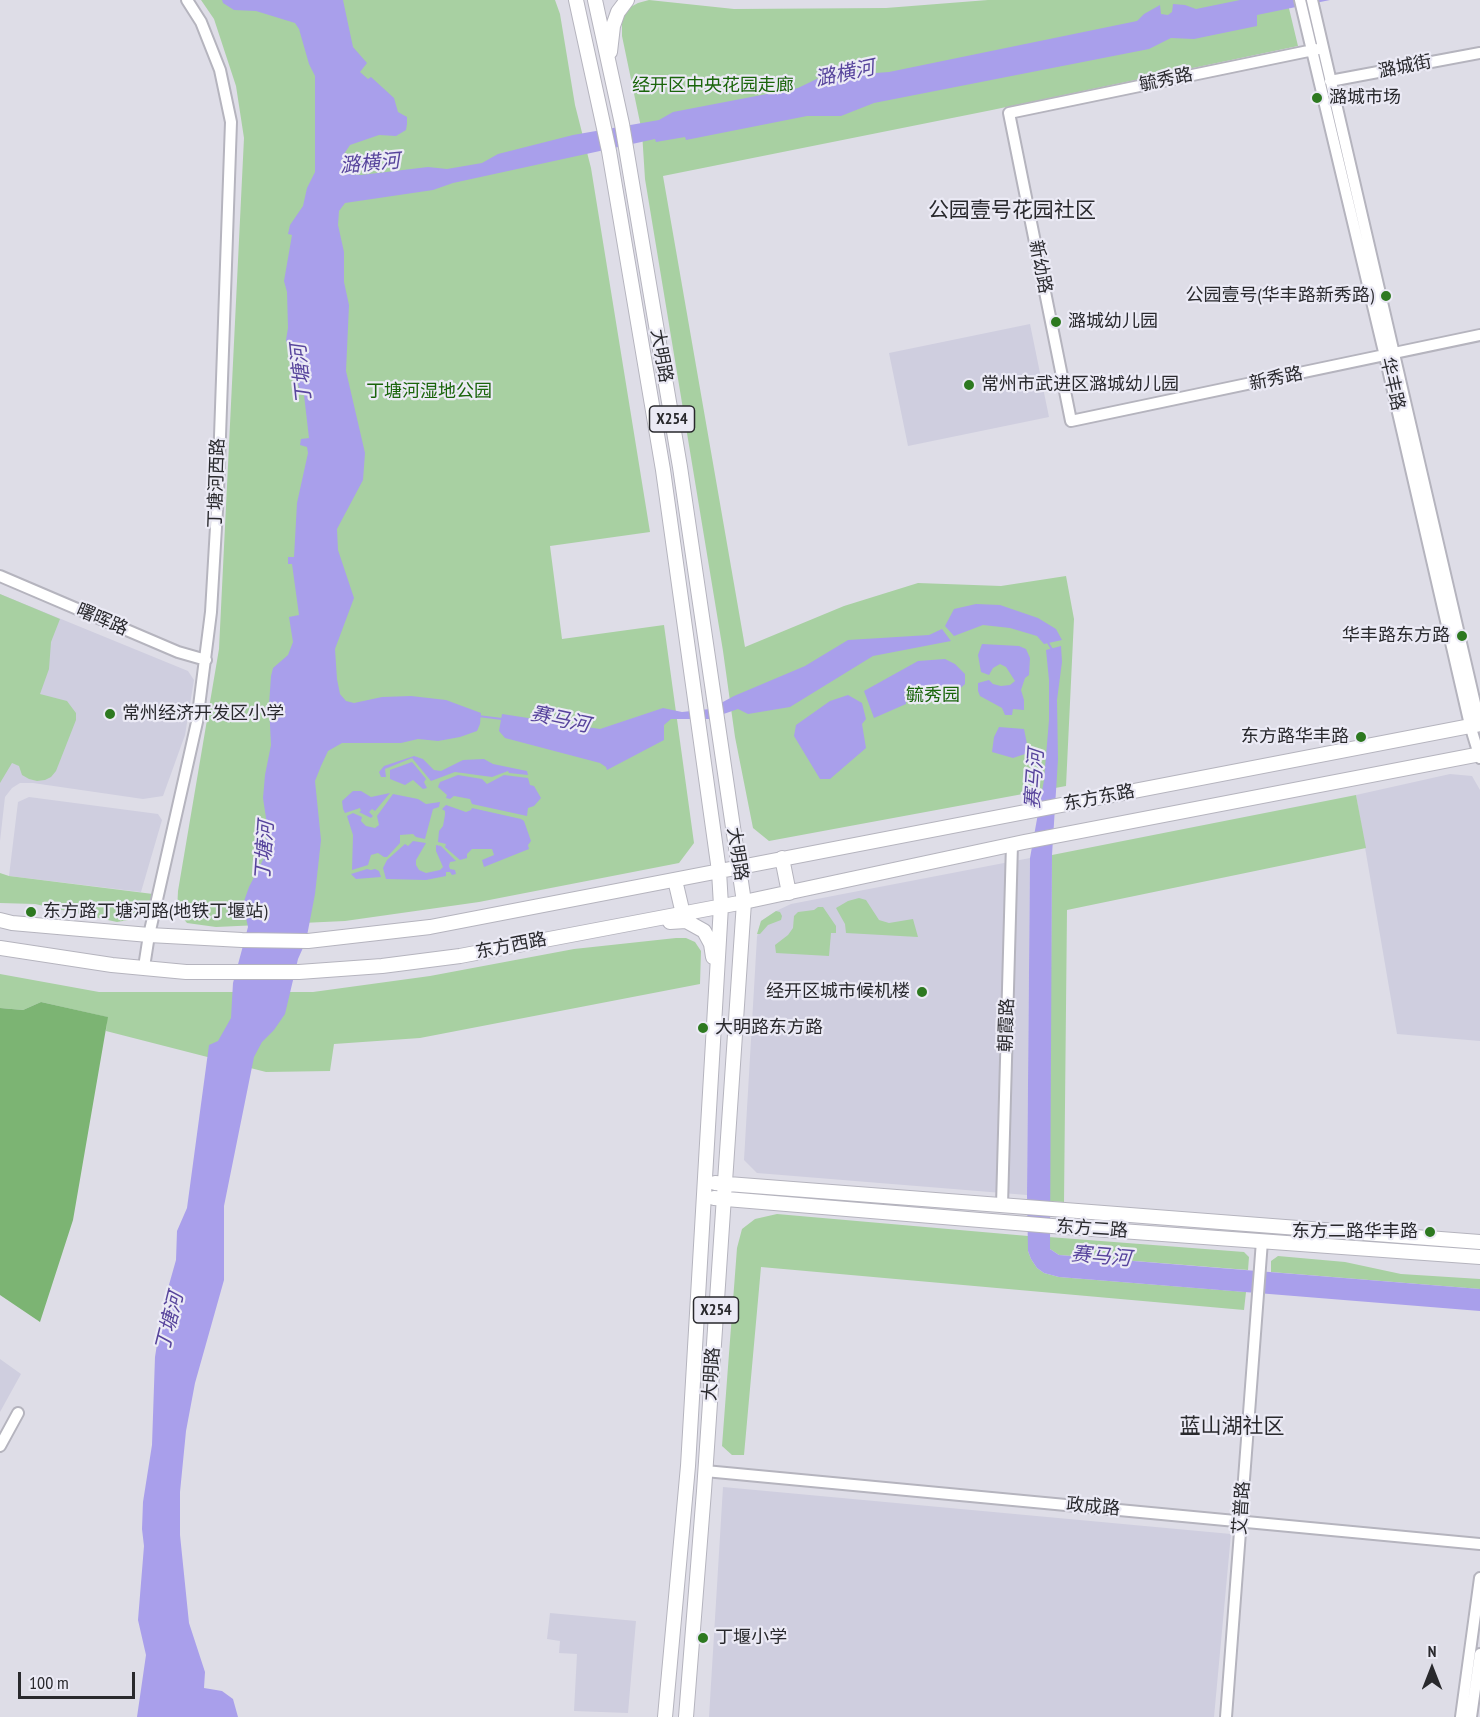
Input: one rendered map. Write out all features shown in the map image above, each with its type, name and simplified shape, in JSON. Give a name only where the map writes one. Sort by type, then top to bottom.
[{"type":"main road","name":"大明路","points":[[576,0],[609,151],[663,470],[700,726],[719,871],[721,906],[688,1466],[665,1717]]},
{"type":"main road","name":"大明路","points":[[595,0],[622,124],[680,467],[744,902],[686,1717]]},
{"type":"main road","points":[[608,63],[615,19],[627,0]]},
{"type":"main road","name":"东方东路","points":[[719,871],[1478,724]]},
{"type":"main road","name":"东方东路","points":[[721,906],[1072,832],[1480,755]]},
{"type":"main road","points":[[782,858],[789,893]]},
{"type":"main road","name":"东方西路","points":[[149,935],[308,941],[430,927],[719,871]]},
{"type":"main road","points":[[675,880],[683,914]]},
{"type":"main road","name":"东方西路","points":[[144,967],[186,972],[232,973],[298,972],[382,966],[460,956],[721,906]]},
{"type":"main road","points":[[0,920],[149,935]]},
{"type":"main road","points":[[632,924],[686,921],[704,931],[711,944],[716,980]]},
{"type":"main road","points":[[0,948],[112,965],[144,967]]},
{"type":"main road","points":[[727,1154],[734,1177],[752,1185]]},
{"type":"main road","name":"东方二路","points":[[704,1182],[1480,1242]]},
{"type":"main road","name":"东方二路","points":[[703,1197],[1024,1224],[1480,1257]]},
{"type":"main road","points":[[722,1228],[731,1208],[758,1202]]},
{"type":"main road","points":[[689,1678],[692,1717]]},
{"type":"street","name":"丁塘河西路","points":[[144,967],[149,935],[197,722],[206,660],[218,493],[231,122],[220,70],[201,21],[187,0]]},
{"type":"street","name":"华丰路","points":[[1313,4],[1317,50],[1478,724],[1480,755]]},
{"type":"street","name":"华丰路","points":[[1301,5],[1330,81],[1389,356]]},
{"type":"street","name":"毓秀路","points":[[1009,112],[1317,50]]},
{"type":"street","name":"潞城街","points":[[1330,81],[1480,52]]},
{"type":"street","name":"新幼路","points":[[1009,112],[1071,421]]},
{"type":"street","name":"新秀路","points":[[1071,421],[1389,356],[1480,335]]},
{"type":"street","name":"曙晖路","points":[[0,576],[178,652],[206,660]]},
{"type":"street","name":"朝霞路","points":[[1002,1205],[1018,843]]},
{"type":"street","name":"艾普路","points":[[1226,1717],[1262,1241]]},
{"type":"street","points":[[0,1446],[18,1413]]},
{"type":"street","name":"政成路","points":[[705,1472],[1480,1544]]},
{"type":"street","points":[[1461,1717],[1480,1578]]},
{"type":"street","points":[[1471,1717],[1480,1654]]},
{"type":"shaded area","name":"常州市武进区潞城幼儿园","points":[[1030,324],[1049,417],[908,446],[889,353]]},
{"type":"shaded area","name":"常州经济开发区小学","points":[[0,594],[188,671],[194,680],[185,735],[163,796],[143,799],[20,783],[12,788],[5,797],[0,841]]},
{"type":"shaded area","points":[[1450,774],[1472,776],[1480,790],[1480,1041],[1397,1034],[1356,795]]},
{"type":"shaded area","points":[[29,797],[158,814],[162,820],[141,892],[9,876],[18,802]]},
{"type":"shaded area","points":[[1030,858],[1027,1195],[757,1173],[744,1160],[757,937],[761,921],[791,904]]},
{"type":"shaded area","points":[[0,1359],[21,1374],[0,1412]]},
{"type":"shaded area","points":[[723,1487],[1231,1534],[1214,1717],[709,1717]]},
{"type":"shaded area","points":[[550,1613],[636,1621],[628,1713],[574,1711],[577,1654],[559,1653],[560,1641],[547,1639]]},
{"type":"green space","name":"丁塘河湿地公园","points":[[201,0],[555,0],[560,14],[575,105],[591,168],[650,532],[550,546],[562,639],[664,625],[694,843],[679,863],[479,902],[345,921],[216,927],[187,923],[177,911],[178,891],[219,649],[244,138],[236,86],[214,19]]},
{"type":"green space","points":[[649,0],[734,9],[886,8],[988,0],[1287,0],[1298,46],[663,176],[745,647],[844,606],[918,583],[1001,586],[1066,576],[1074,619],[1066,786],[769,841],[753,828],[735,737],[723,651],[645,179],[642,132],[622,36],[622,19],[627,9]]},
{"type":"green space","points":[[0,594],[60,619],[51,642],[49,669],[40,694],[67,701],[76,713],[76,720],[56,771],[45,780],[29,779],[22,775],[19,766],[12,763],[0,783]]},
{"type":"green space","points":[[1356,795],[1366,848],[1067,910],[1064,1202],[1049,1201],[1052,855]]},
{"type":"green space","points":[[0,873],[153,894],[146,911],[134,919],[117,922],[35,904],[0,903]]},
{"type":"green space","points":[[859,898],[866,900],[879,920],[889,923],[913,919],[918,937],[846,933],[845,924],[836,908]]},
{"type":"green space","points":[[823,907],[836,926],[836,933],[831,933],[829,956],[776,953],[775,945],[793,928],[794,916],[798,912],[814,910]]},
{"type":"green space","points":[[776,911],[780,912],[781,920],[768,925],[760,934],[757,934],[761,921]]},
{"type":"green space","points":[[686,938],[695,942],[701,951],[700,984],[420,1038],[334,1044],[330,1071],[266,1072],[106,1031],[107,1017],[41,1002],[23,1010],[0,1008],[0,974],[99,992],[313,992],[430,976],[574,949]]},
{"type":"green space","points":[[41,1002],[108,1017],[73,1220],[40,1322],[0,1295],[0,1008],[23,1010]]},
{"type":"green space","points":[[777,1214],[1028,1236],[1028,1251],[1031,1259],[1044,1273],[1059,1277],[1246,1292],[1244,1310],[761,1267],[744,1455],[732,1455],[722,1446],[737,1248],[742,1229],[755,1219]]},
{"type":"green space","points":[[1049,1237],[1244,1252],[1249,1257],[1248,1270],[1059,1255],[1050,1249]]},
{"type":"green space","points":[[1278,1256],[1345,1262],[1401,1274],[1480,1279],[1480,1289],[1271,1272],[1271,1261]]},
{"type":"water","points":[[222,0],[343,0],[353,47],[367,63],[360,72],[368,79],[371,77],[394,98],[398,112],[407,117],[406,130],[396,136],[379,135],[350,145],[344,154],[349,174],[361,175],[428,167],[447,169],[482,163],[498,154],[573,135],[659,120],[673,112],[798,88],[829,73],[889,72],[1137,21],[1160,5],[1161,14],[1168,15],[1172,12],[1173,4],[1196,9],[1240,0],[1330,0],[1257,15],[1257,26],[1194,39],[1171,38],[1149,49],[874,103],[841,116],[807,116],[686,140],[685,137],[656,142],[655,139],[453,183],[433,190],[345,203],[339,211],[338,225],[344,252],[344,282],[349,305],[346,371],[365,453],[363,480],[337,529],[338,550],[354,598],[335,649],[340,694],[346,701],[354,703],[382,697],[411,696],[446,700],[481,713],[480,724],[477,731],[438,741],[418,739],[401,743],[342,743],[328,751],[315,781],[321,840],[315,894],[306,941],[298,959],[285,1014],[262,1042],[254,1057],[224,1206],[224,1280],[195,1383],[186,1431],[180,1492],[180,1535],[189,1623],[205,1672],[204,1688],[222,1691],[233,1699],[238,1717],[137,1717],[146,1655],[138,1620],[144,1546],[143,1502],[152,1445],[155,1357],[163,1306],[176,1260],[177,1231],[187,1208],[209,1045],[218,1041],[231,1018],[233,983],[248,927],[243,904],[266,854],[266,818],[263,798],[271,745],[269,705],[271,676],[273,668],[288,655],[293,642],[289,617],[299,615],[292,564],[288,564],[288,557],[294,557],[297,503],[308,453],[307,447],[300,445],[301,439],[309,438],[304,395],[301,395],[286,340],[287,292],[284,281],[292,235],[288,234],[290,225],[303,206],[307,188],[315,172],[315,76],[295,23],[256,11],[234,10]]},
{"type":"water","points":[[976,604],[1000,605],[1038,618],[1056,629],[1062,640],[1044,644],[1037,636],[1010,628],[983,625],[954,636],[945,626],[954,609]]},
{"type":"water","points":[[942,629],[951,641],[873,656],[790,707],[748,714],[738,709],[709,719],[671,719],[664,725],[664,740],[607,770],[600,763],[505,738],[499,731],[502,714],[600,729],[663,708],[682,712],[710,709],[734,696],[805,666],[848,640],[929,635]]},
{"type":"water","points":[[982,644],[1019,646],[1026,649],[1030,658],[1029,675],[1025,678],[1021,690],[1024,710],[1013,709],[1012,715],[1005,715],[1002,708],[980,696],[978,683],[989,680],[1001,686],[1010,685],[1015,681],[1006,667],[1000,664],[993,668],[989,675],[981,672],[978,655]]},
{"type":"water","points":[[1061,646],[1062,662],[1057,700],[1058,759],[1052,855],[1050,1249],[1059,1255],[1480,1289],[1480,1311],[1059,1277],[1044,1273],[1031,1259],[1028,1251],[1027,1195],[1030,858],[1044,780],[1049,720],[1046,650]]},
{"type":"water","points":[[945,659],[955,664],[965,674],[965,684],[954,694],[943,697],[937,694],[926,695],[874,718],[864,691],[918,661]]},
{"type":"water","points":[[848,695],[862,703],[866,719],[862,724],[866,748],[830,779],[820,779],[794,736],[796,725],[830,701]]},
{"type":"water","points":[[999,727],[1024,729],[1027,744],[1025,754],[1013,758],[992,752],[994,737]]},
{"type":"water","points":[[414,756],[423,759],[434,770],[441,771],[463,760],[484,759],[493,764],[527,771],[528,775],[508,771],[492,777],[455,772],[431,781],[412,758],[385,769],[386,777],[381,777],[379,772],[384,766]]},
{"type":"water","points":[[412,762],[426,779],[424,782],[427,788],[423,789],[413,780],[405,785],[390,779],[390,770]]},
{"type":"water","points":[[458,775],[482,779],[487,784],[504,775],[528,778],[530,785],[534,786],[541,798],[534,806],[528,808],[527,816],[472,804],[470,799],[454,796],[450,799],[446,798],[447,795],[438,787],[440,782]]},
{"type":"water","points":[[353,791],[361,791],[371,797],[390,793],[375,811],[372,809],[369,812],[373,816],[371,818],[359,812],[360,808],[345,813],[342,801]]},
{"type":"water","points":[[393,794],[418,799],[426,804],[440,802],[439,807],[433,809],[425,839],[413,834],[400,835],[400,843],[387,857],[378,853],[371,855],[368,865],[352,870],[353,835],[347,816],[353,813],[362,817],[361,821],[366,826],[375,828],[379,825],[377,816]]},
{"type":"water","points":[[446,805],[466,812],[472,808],[521,819],[524,821],[531,841],[528,845],[529,849],[484,867],[482,860],[494,855],[492,849],[472,849],[467,854],[467,858],[460,860],[445,847],[446,844],[438,842],[445,815],[442,809]]},
{"type":"water","points":[[413,841],[426,843],[416,860],[419,870],[426,873],[440,870],[443,867],[436,851],[436,845],[441,846],[456,861],[450,862],[449,866],[450,869],[455,870],[456,874],[446,872],[446,876],[426,880],[386,879],[383,868],[387,860],[405,844],[408,846]]},
{"type":"water","points":[[367,869],[379,871],[381,877],[356,879],[351,874]]},
{"type":"waterway","name":"赛马河","points":[[1047,641],[1053,651]]},
{"type":"waterway","name":"赛马河","points":[[478,716],[502,719]]},
{"type":"place","name":"潞城市场","points":[[1317,98]]},
{"type":"place","name":"公园壹号(华丰路新秀路)","points":[[1386,296]]},
{"type":"place","name":"潞城幼儿园","points":[[1056,322]]},
{"type":"place","name":"常州市武进区潞城幼儿园","points":[[969,385]]},
{"type":"place","name":"华丰路东方路","points":[[1462,636]]},
{"type":"place","name":"常州经济开发区小学","points":[[110,714]]},
{"type":"place","name":"东方路华丰路","points":[[1361,737]]},
{"type":"place","name":"东方路丁塘河路(地铁丁堰站)","points":[[31,912]]},
{"type":"place","name":"经开区城市候机楼","points":[[922,992]]},
{"type":"place","name":"大明路东方路","points":[[703,1028]]},
{"type":"place","name":"东方二路华丰路","points":[[1430,1232]]},
{"type":"place","name":"丁堰小学","points":[[703,1638]]},
{"type":"district","name":"公园壹号花园社区","points":[[1012,211]]},
{"type":"district","name":"蓝山湖社区","points":[[1232,1427]]},
{"type":"water label","name":"潞横河","points":[[845,74]]},
{"type":"water label","name":"潞横河","points":[[370,164]]},
{"type":"water label","name":"丁塘河","points":[[302,374]]},
{"type":"water label","name":"丁塘河","points":[[265,851]]},
{"type":"water label","name":"丁塘河","points":[[170,1322]]},
{"type":"park label","name":"经开区中央花园走廊","points":[[713,86]]},
{"type":"park label","name":"毓秀园","points":[[933,696]]}]
